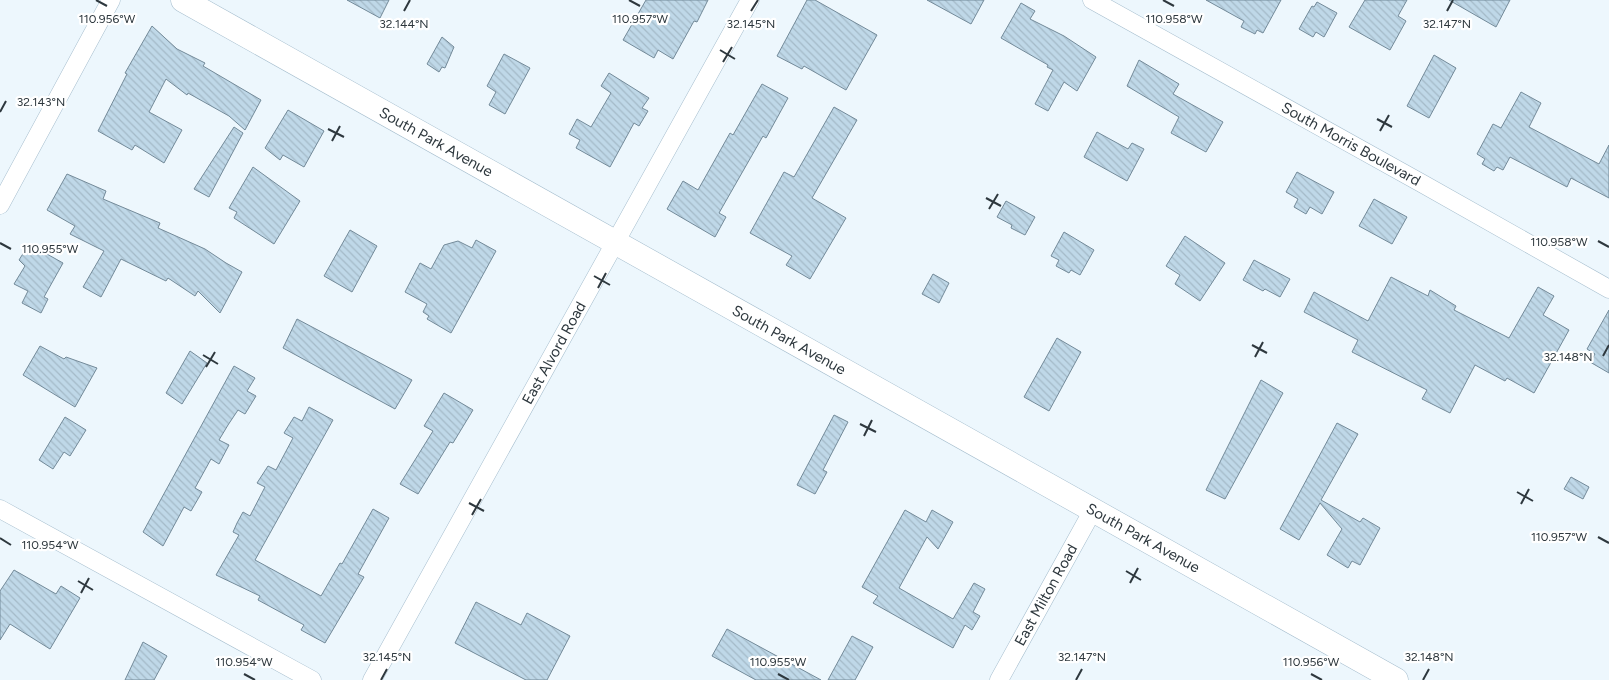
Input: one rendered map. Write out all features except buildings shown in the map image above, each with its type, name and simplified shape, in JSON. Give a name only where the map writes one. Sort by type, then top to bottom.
[{"type":"main road","name":"South Park Avenue","points":[[183,0],[1396,680]]},
{"type":"street","points":[[0,205],[111,0]]},
{"type":"street","name":"East Alvord Road","points":[[372,680],[750,0]]},
{"type":"street","name":"South Morris Boulevard","points":[[1092,0],[1609,289]]},
{"type":"street","points":[[0,509],[312,680]]},
{"type":"street","name":"East Milton Road","points":[[999,680],[1093,510]]}]
